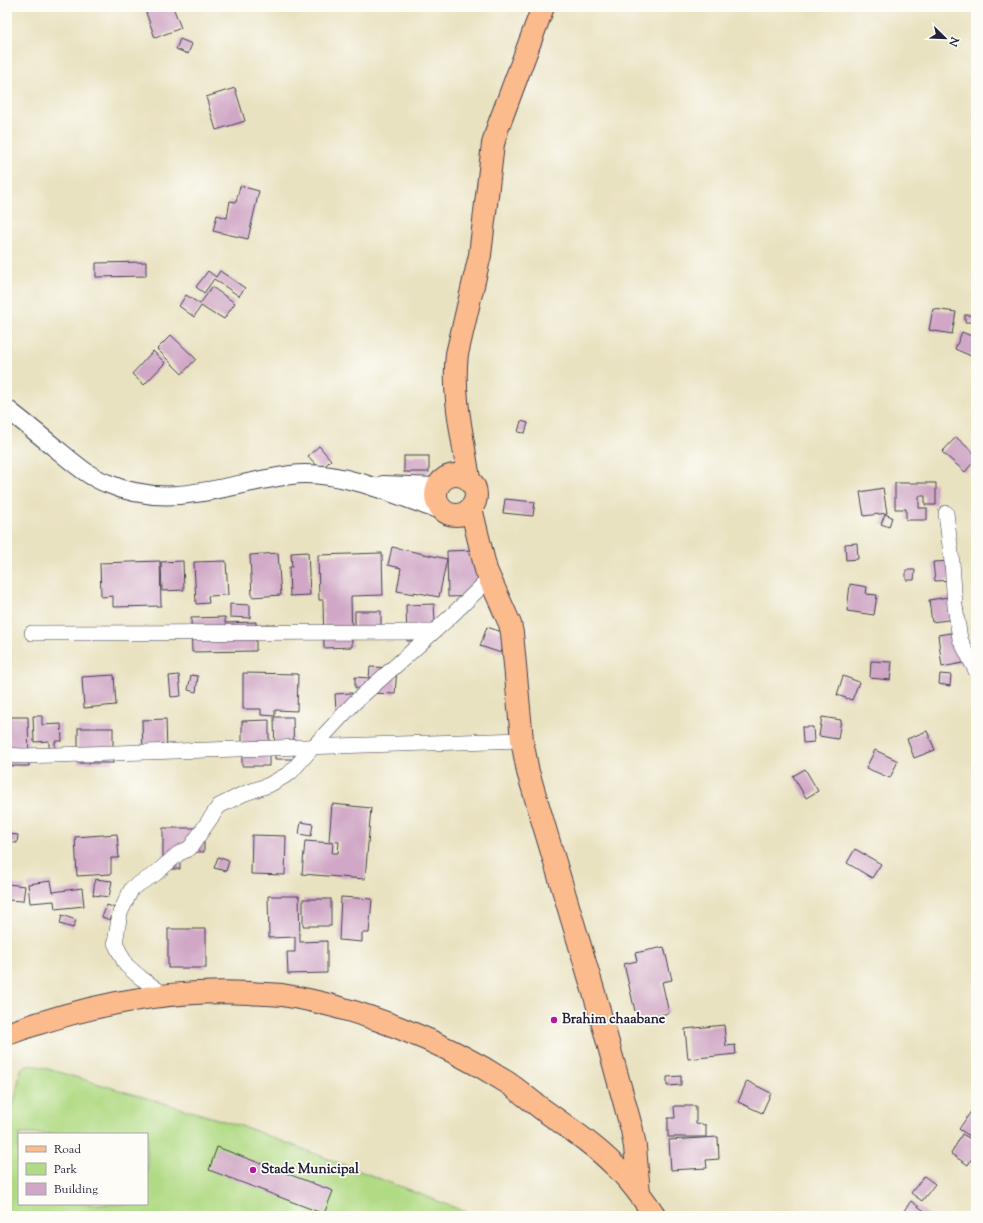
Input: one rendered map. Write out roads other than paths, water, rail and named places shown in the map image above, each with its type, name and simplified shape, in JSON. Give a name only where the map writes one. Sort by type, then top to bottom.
[{"type":"main road","points":[[468,479],[456,394],[457,354],[481,247],[493,144],[543,7]]},
{"type":"main road","points":[[460,417],[449,463],[438,484],[435,498],[442,510],[464,534],[486,570],[512,633],[522,740],[528,772],[597,1003],[632,1130],[639,1193]]},
{"type":"main road","points":[[438,484],[446,477],[462,475],[474,485],[476,493],[475,501],[466,513],[458,516],[451,515],[442,510]]},
{"type":"main road","points":[[471,508],[486,570]]},
{"type":"main road","points":[[7,1034],[102,1006],[165,995],[222,991],[281,995],[350,1010],[414,1034],[470,1061],[508,1083],[579,1135],[615,1165],[639,1193],[655,1216]]},
{"type":"street","points":[[7,409],[85,472],[105,483],[127,491],[150,495],[173,496],[196,494],[284,476],[304,474],[333,476],[368,485],[442,510]]},
{"type":"street","points":[[368,485],[438,484]]},
{"type":"street","points":[[946,513],[952,562],[955,606],[960,639],[976,671]]},
{"type":"street","points":[[165,995],[126,965],[115,943],[120,913],[132,888],[154,874],[178,854],[190,848],[220,806],[243,794],[269,785],[290,773],[355,702],[432,632],[486,570]]},
{"type":"street","points":[[32,633],[432,632]]},
{"type":"street","points":[[7,755],[31,756],[522,740]]},
{"type":"street","points":[[639,1193],[641,1216]]},
{"type":"place","name":"Brahim chaabane","points":[[554,1020]]},
{"type":"place","name":"Stade Municipal","points":[[253,1170]]}]
